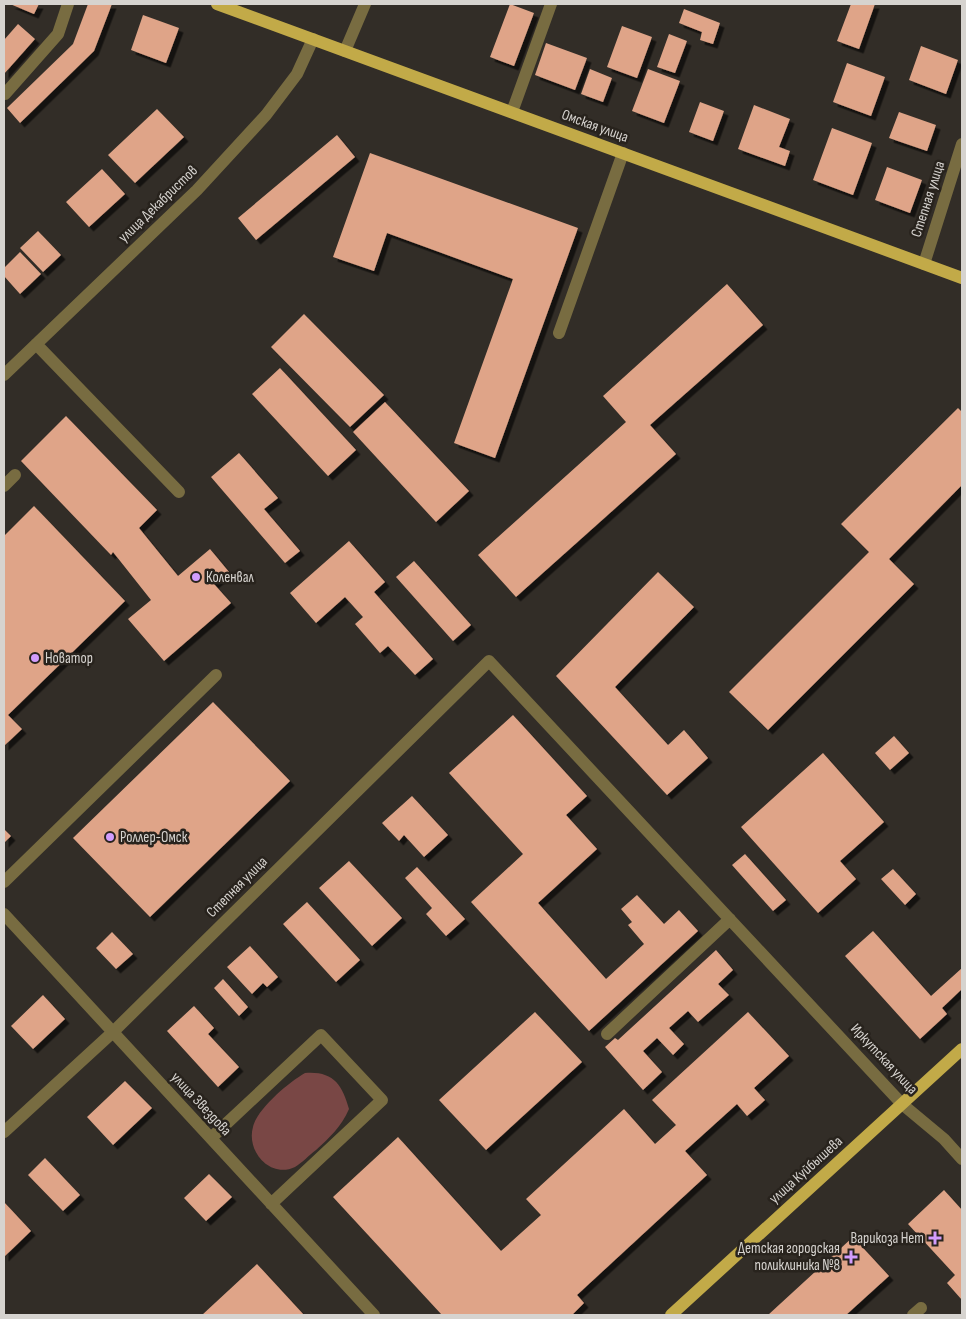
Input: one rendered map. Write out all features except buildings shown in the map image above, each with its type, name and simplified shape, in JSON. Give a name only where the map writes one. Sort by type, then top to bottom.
[{"type":"main road","name":"Омская улица","points":[[217,4],[962,278]]},
{"type":"main road","name":"улица Куйбышева","points":[[671,1315],[962,1049]]},
{"type":"street","points":[[4,94],[58,34],[68,4]]},
{"type":"street","points":[[345,51],[365,4]]},
{"type":"street","points":[[512,112],[551,4]]},
{"type":"street","name":"улица Декабристов","points":[[4,374],[197,190],[260,122],[297,74],[314,39]]},
{"type":"street","name":"Степная улица","points":[[924,264],[962,144]]},
{"type":"street","points":[[559,333],[624,153]]},
{"type":"street","points":[[36,344],[179,492]]},
{"type":"street","points":[[4,486],[15,475]]},
{"type":"street","name":"Степная улица","points":[[4,1132],[113,1032],[489,661]]},
{"type":"street","name":"Иркутская улица","points":[[489,661],[902,1104],[944,1139],[962,1159]]},
{"type":"street","points":[[4,882],[216,676]]},
{"type":"street","name":"улица Звездова","points":[[4,914],[374,1315]]},
{"type":"street","points":[[607,1034],[730,919]]},
{"type":"street","points":[[211,1138],[321,1035],[382,1100],[271,1204]]},
{"type":"shaded area","points":[[305,1073],[323,1074],[335,1081],[343,1093],[349,1109],[335,1131],[303,1161],[295,1167],[286,1170],[277,1169],[269,1166],[257,1153],[253,1145],[253,1127],[267,1104],[283,1089]]},
{"type":"place","name":"Коленвал","points":[[196,577]]},
{"type":"place","name":"Новатор","points":[[35,658]]},
{"type":"place","name":"Роллер-Омск","points":[[110,837]]},
{"type":"place","name":"Варикоза Нет","points":[[935,1238]]},
{"type":"place","name":"Детская городская поликлиника №8","points":[[851,1257]]}]
